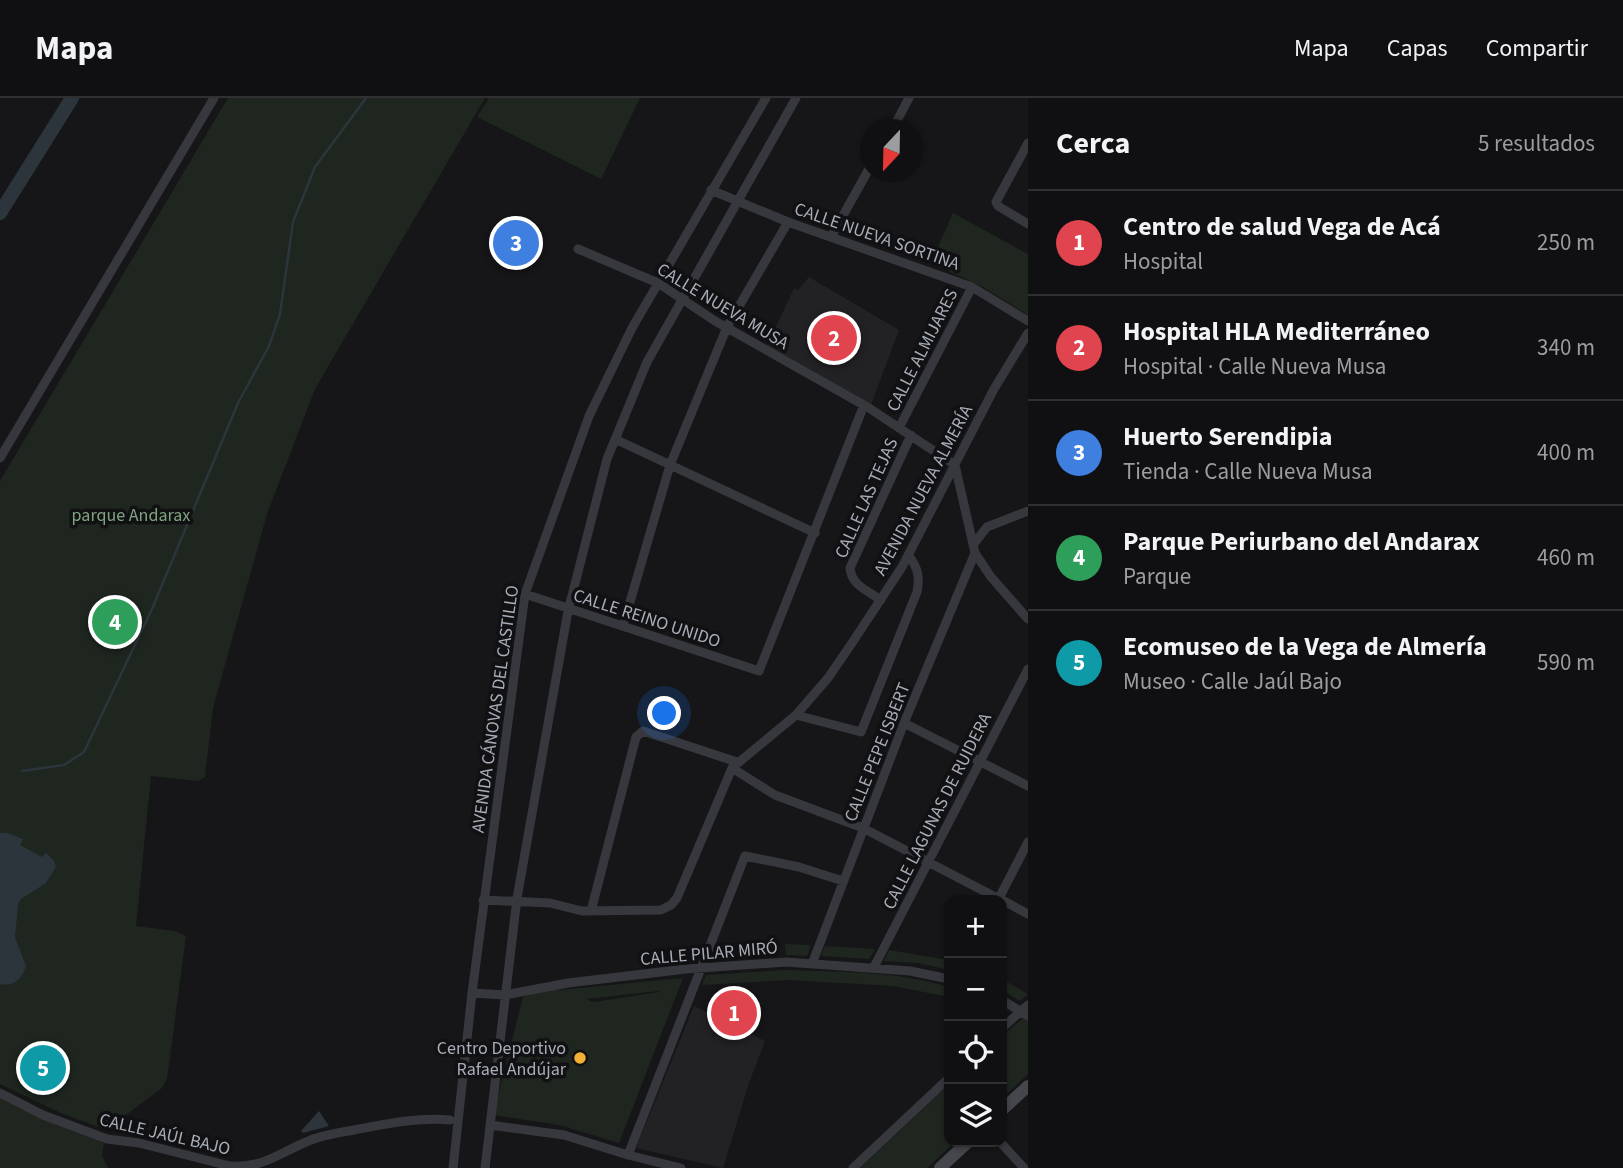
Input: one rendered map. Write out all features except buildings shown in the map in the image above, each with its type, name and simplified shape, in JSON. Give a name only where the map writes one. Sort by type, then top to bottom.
[{"type":"main road","points":[[1007,1105],[1028,1086]]},
{"type":"main road","points":[[940,1168],[963,1147]]},
{"type":"street","points":[[0,457],[214,98]]},
{"type":"street","name":"AVENIDA CÁNOVAS DEL CASTILLO","points":[[453,1168],[472,993],[524,594],[589,416],[632,328],[766,98]]},
{"type":"street","points":[[485,1168],[517,902],[568,609],[607,459],[646,362],[796,98]]},
{"type":"street","points":[[898,119],[909,98]]},
{"type":"street","points":[[1028,142],[996,202],[998,206],[1028,224]]},
{"type":"street","points":[[831,237],[862,182]]},
{"type":"street","name":"CALLE NUEVA SORTINA","points":[[711,190],[788,222],[972,286],[1028,321]]},
{"type":"street","points":[[623,626],[670,465],[726,327],[788,222]]},
{"type":"street","name":"CALLE NUEVA MUSA","points":[[578,248],[658,282],[681,300],[864,405],[956,465]]},
{"type":"street","name":"CALLE ALMIJARES","points":[[900,428],[972,286]]},
{"type":"street","name":"AVENIDA NUEVA ALMERÍA","points":[[484,900],[551,903],[582,911],[660,910],[671,905],[677,898],[734,765],[796,715],[828,678],[909,556],[994,389],[1028,333]]},
{"type":"street","points":[[615,439],[815,533],[864,405]]},
{"type":"street","name":"CALLE LAS TEJAS","points":[[881,600],[856,583],[850,576],[850,568],[911,435]]},
{"type":"street","points":[[956,465],[974,549],[991,577],[1028,619]]},
{"type":"street","points":[[974,549],[987,527],[1028,511]]},
{"type":"street","name":"CALLE REINO UNIDO","points":[[524,594],[759,671],[815,533]]},
{"type":"street","name":"CALLE PEPE ISBERT","points":[[811,964],[974,549]]},
{"type":"street","points":[[796,715],[861,732],[917,592],[919,577],[909,556]]},
{"type":"street","name":"CALLE LAGUNAS DE RUIDERA","points":[[873,967],[1028,669]]},
{"type":"street","points":[[904,723],[1028,786]]},
{"type":"street","points":[[591,911],[636,737],[643,731],[734,765],[759,788],[863,828],[990,895]]},
{"type":"street","points":[[1002,895],[1028,842]]},
{"type":"street","points":[[628,1155],[699,967],[745,856],[799,867],[843,881]]},
{"type":"street","points":[[1007,904],[1028,914]]},
{"type":"street","name":"CALLE PILAR MIRÓ","points":[[472,993],[505,995],[568,983],[699,967],[786,962],[873,967],[944,978]]},
{"type":"street","points":[[1007,1002],[1026,1011]]},
{"type":"street","points":[[1007,1024],[1026,1011]]},
{"type":"street","points":[[853,1168],[944,1083]]},
{"type":"street","name":"CALLE JAÚL BAJO","points":[[0,1093],[43,1115],[107,1139],[139,1143],[238,1167],[278,1158],[306,1142],[330,1135],[405,1120],[450,1120]]},
{"type":"street","points":[[490,1125],[564,1135],[681,1168]]},
{"type":"street","points":[[1005,1147],[1024,1168]]},
{"type":"shaded area","points":[[809,277],[899,330],[871,405],[767,346],[794,288],[798,290]]},
{"type":"shaded area","points":[[0,833],[23,839],[20,845],[42,857],[46,853],[56,867],[46,883],[21,899],[18,904],[15,937],[26,966],[17,981],[5,985],[0,984]]},
{"type":"shaded area","points":[[694,1006],[765,1041],[723,1168],[636,1148]]},
{"type":"shaded area","points":[[319,1111],[329,1126],[303,1133],[301,1131]]},
{"type":"green space","name":"parque Andarax","points":[[228,98],[485,98],[315,389],[267,514],[213,708],[205,777],[198,781],[151,776],[136,926],[175,931],[186,936],[167,1079],[162,1088],[106,1130],[61,1113],[0,1084],[0,481]]},
{"type":"green space","points":[[489,98],[640,98],[601,179],[477,117]]},
{"type":"green space","points":[[953,213],[1028,254],[1028,315],[983,287],[931,263]]},
{"type":"green space","points":[[785,944],[811,945],[807,956],[786,955]]},
{"type":"green space","points":[[751,945],[748,956],[710,960],[715,948]]},
{"type":"green space","points":[[825,946],[875,949],[869,959],[821,956]]},
{"type":"green space","points":[[889,950],[944,959],[944,969],[918,963],[884,961]]},
{"type":"green space","points":[[785,970],[868,973],[944,986],[944,996],[893,986],[789,980],[702,985],[706,975]]},
{"type":"green space","name":"Centro Deportivo Rafael Andújar","points":[[683,978],[619,1143],[559,1125],[493,1115],[523,997],[550,988],[559,990]],"holes":[[[659,992],[594,1002],[586,999]]]},
{"type":"green space","points":[[1007,982],[1028,994],[1020,1001],[1007,993]]},
{"type":"green space","points":[[1023,1018],[1028,1021],[1028,1074],[1007,1094],[1007,1084],[1007,1032]]},
{"type":"green space","points":[[944,1090],[944,1147],[950,1147],[927,1168],[860,1168]]},
{"type":"green space","points":[[0,1097],[51,1122],[104,1143],[102,1156],[108,1168],[0,1168]]},
{"type":"waterway","points":[[0,213],[72,98]]},
{"type":"waterway","points":[[22,771],[64,765],[84,752],[152,609],[238,403],[269,346],[280,314],[293,222],[315,167],[366,98]]},
{"type":"place","name":"Huerto Serendipia","points":[[516,243]]},
{"type":"place","name":"Hospital HLA Mediterráneo","points":[[834,338]]},
{"type":"place","name":"Parque Periurbano del Andarax","points":[[115,622]]},
{"type":"place","name":"Centro de salud Vega de Acá","points":[[734,1013]]},
{"type":"place","name":"Centro Deportivo Rafael Andújar","points":[[580,1058]]},
{"type":"place","name":"Ecomuseo de la Vega de Almería","points":[[43,1068]]}]
